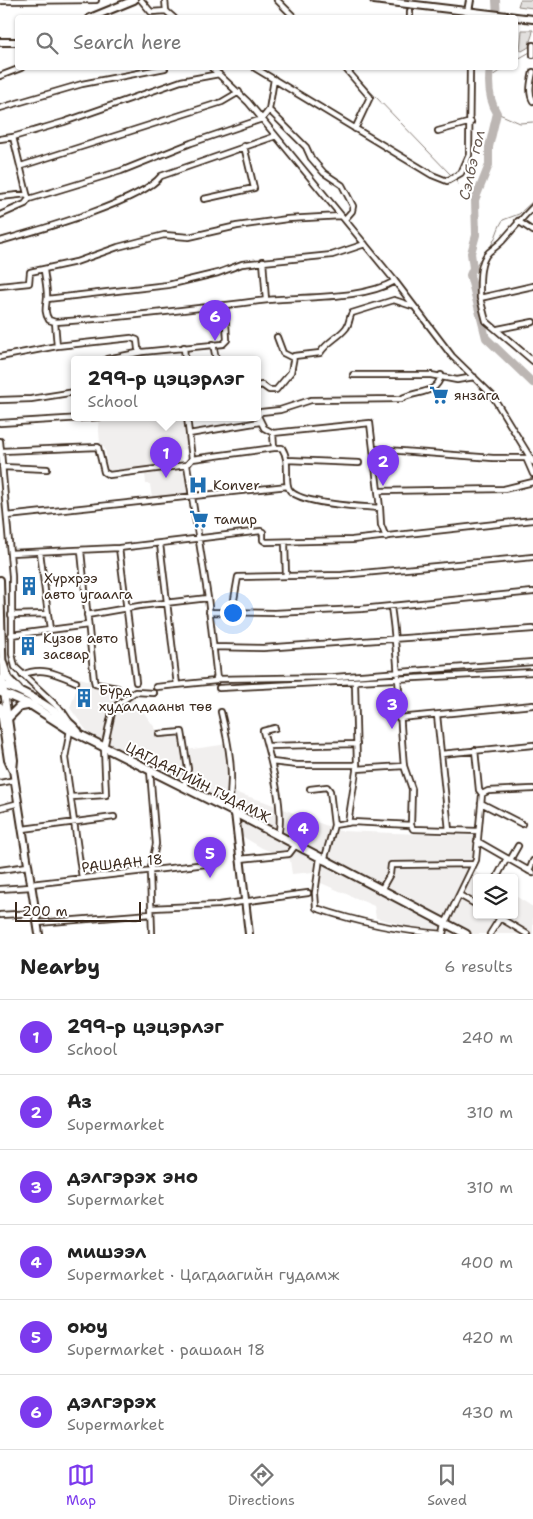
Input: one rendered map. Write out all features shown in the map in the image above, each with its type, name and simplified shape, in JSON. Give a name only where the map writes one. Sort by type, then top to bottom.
[{"type":"main road","points":[[97,15],[134,0]]},
{"type":"main road","points":[[374,0],[496,15]]},
{"type":"main road","points":[[470,0],[471,12]]},
{"type":"main road","points":[[518,18],[533,18]]},
{"type":"main road","points":[[0,42],[15,42]]},
{"type":"main road","points":[[0,580],[3,714]]},
{"type":"main road","points":[[2,661],[14,686],[33,703]]},
{"type":"main road","name":"ЦАГДААГИЙН ГУДАМЖ","points":[[2,688],[33,703],[104,748],[228,809],[277,837],[466,934]]},
{"type":"main road","points":[[3,714],[33,703]]},
{"type":"main road","points":[[0,706],[14,760],[13,770],[39,934]]},
{"type":"main road","points":[[235,813],[249,934]]},
{"type":"street","points":[[0,1],[96,0]]},
{"type":"street","points":[[141,0],[151,12],[166,11]]},
{"type":"street","points":[[165,0],[166,11],[171,15]]},
{"type":"street","points":[[277,0],[292,15]]},
{"type":"street","points":[[533,46],[533,55]]},
{"type":"street","points":[[0,76],[16,70]]},
{"type":"street","points":[[0,108],[82,84],[155,70]]},
{"type":"street","points":[[214,70],[239,92],[262,119],[365,244],[452,356],[492,395],[530,459],[533,474]]},
{"type":"street","points":[[258,70],[432,175],[447,181],[463,170],[469,155],[471,122],[470,70]]},
{"type":"street","points":[[347,70],[370,97],[355,129]]},
{"type":"street","points":[[533,72],[530,96],[533,100]]},
{"type":"street","points":[[0,138],[12,137],[64,122],[181,80],[218,74]]},
{"type":"street","points":[[0,197],[28,196],[121,171],[192,143],[262,119],[269,110],[274,79]]},
{"type":"street","points":[[21,166],[222,102],[239,92]]},
{"type":"street","points":[[0,286],[29,283],[30,272],[76,262],[118,247],[164,235],[188,238],[237,226],[287,219],[343,218],[352,211],[352,206],[342,185],[324,173],[311,158],[306,147],[269,110]]},
{"type":"street","points":[[438,131],[471,122]]},
{"type":"street","points":[[0,241],[52,226],[109,205],[154,185],[161,176],[276,136]]},
{"type":"street","points":[[0,215],[25,204],[28,196],[12,137]]},
{"type":"street","points":[[204,199],[254,188],[244,146]]},
{"type":"street","points":[[533,207],[518,221],[484,260],[480,298],[486,321],[498,329],[512,345],[533,361]]},
{"type":"street","points":[[518,221],[533,231]]},
{"type":"street","points":[[47,299],[174,284],[218,274],[242,264],[332,255],[365,244]]},
{"type":"street","points":[[264,261],[266,300]]},
{"type":"street","points":[[44,270],[47,299],[44,304],[46,316],[49,320],[56,322],[374,290],[395,282]]},
{"type":"street","points":[[480,298],[533,286]]},
{"type":"street","points":[[293,358],[298,355],[320,353],[325,344],[347,326],[352,313],[394,300],[414,306]]},
{"type":"street","points":[[122,356],[226,342],[225,306]]},
{"type":"street","points":[[56,322],[58,346]]},
{"type":"street","points":[[498,329],[533,322]]},
{"type":"street","points":[[277,337],[283,353],[293,358]]},
{"type":"street","points":[[0,357],[58,346],[132,338],[137,340],[138,349],[142,352]]},
{"type":"street","points":[[213,344],[215,356]]},
{"type":"street","points":[[184,347],[185,356]]},
{"type":"street","points":[[261,385],[269,390],[276,390],[291,372],[293,358]]},
{"type":"street","points":[[353,375],[441,376],[457,380],[474,377]]},
{"type":"street","points":[[261,412],[280,410],[310,400],[401,399],[410,394],[428,392],[440,381],[441,376]]},
{"type":"street","points":[[0,400],[71,393]]},
{"type":"street","points":[[0,422],[71,418]]},
{"type":"street","points":[[187,421],[192,459]]},
{"type":"street","points":[[189,434],[260,422],[264,428],[274,432],[370,423],[379,491],[381,525],[386,537]]},
{"type":"street","points":[[274,432],[274,448]]},
{"type":"street","points":[[0,441],[10,553],[12,654],[15,667],[63,712],[70,727],[65,758],[82,878]]},
{"type":"street","points":[[1,451],[98,447],[104,472],[109,475],[187,465],[192,459],[282,448],[288,460],[288,486],[292,493],[312,500],[380,508]]},
{"type":"street","points":[[374,450],[530,459]]},
{"type":"street","points":[[288,460],[359,462]]},
{"type":"street","points":[[156,687],[216,681],[208,598],[197,539],[193,496],[187,465]]},
{"type":"street","points":[[2,467],[47,469]]},
{"type":"street","points":[[379,491],[504,489],[533,482]]},
{"type":"street","points":[[7,516],[288,486]]},
{"type":"street","points":[[10,553],[119,548],[263,531],[264,541],[285,543],[386,537],[533,520]]},
{"type":"street","points":[[285,543],[286,576]]},
{"type":"street","points":[[160,544],[177,685]]},
{"type":"street","points":[[119,548],[136,682]]},
{"type":"street","points":[[81,550],[95,684],[117,688]]},
{"type":"street","points":[[40,552],[50,630]]},
{"type":"street","points":[[232,611],[238,577],[342,575],[533,557]]},
{"type":"street","points":[[1,588],[11,587]]},
{"type":"street","points":[[209,612],[302,612],[391,607],[400,604],[533,592]]},
{"type":"street","points":[[87,615],[208,598]]},
{"type":"street","points":[[391,607],[396,640],[396,672],[404,766],[412,789],[411,825],[413,829],[478,831]]},
{"type":"street","points":[[2,610],[48,614]]},
{"type":"street","points":[[11,635],[88,625]]},
{"type":"street","points":[[213,647],[263,648],[533,629]]},
{"type":"street","points":[[216,678],[335,677],[533,662]]},
{"type":"street","points":[[22,675],[34,671],[45,671],[76,682]]},
{"type":"street","points":[[219,688],[355,683],[533,672]]},
{"type":"street","points":[[241,678],[242,687]]},
{"type":"street","points":[[348,823],[356,767],[355,683]]},
{"type":"street","points":[[71,797],[106,795],[104,748],[113,708],[135,692],[154,693]]},
{"type":"street","points":[[399,718],[533,705]]},
{"type":"street","points":[[221,712],[230,748],[231,796],[228,809]]},
{"type":"street","points":[[437,715],[449,830]]},
{"type":"street","points":[[275,728],[263,730],[272,762],[280,824],[277,837]]},
{"type":"street","points":[[158,734],[182,732],[188,771],[184,787]]},
{"type":"street","points":[[268,746],[357,744]]},
{"type":"street","points":[[441,754],[533,745]]},
{"type":"street","points":[[310,789],[327,788],[330,791],[334,825],[322,859],[315,902],[316,908],[367,923],[416,932],[443,934],[445,924],[461,896],[474,864],[482,804],[475,750]]},
{"type":"street","points":[[272,762],[297,765],[356,767],[404,766]]},
{"type":"street","points":[[150,771],[156,844],[150,872],[152,934]]},
{"type":"street","points":[[0,783],[15,780]]},
{"type":"street","points":[[482,794],[488,791],[527,791],[533,789]]},
{"type":"street","points":[[0,808],[19,803]]},
{"type":"street","points":[[482,804],[522,824]]},
{"type":"street","points":[[23,829],[114,817]]},
{"type":"street","points":[[334,825],[348,823],[411,825]]},
{"type":"street","points":[[477,841],[531,872],[533,861]]},
{"type":"street","points":[[240,859],[289,854],[295,846]]},
{"type":"street","points":[[499,874],[518,846]]},
{"type":"street","name":"РАШААН 18","points":[[0,889],[215,863]]},
{"type":"street","points":[[381,890],[390,874],[391,865],[474,864]]},
{"type":"street","points":[[0,870],[28,866]]},
{"type":"street","points":[[151,908],[191,907],[246,902],[308,893]]},
{"type":"street","points":[[461,896],[473,903]]},
{"type":"street","points":[[0,915],[36,913]]},
{"type":"street","points":[[37,923],[151,914]]},
{"type":"street","points":[[490,934],[497,919]]},
{"type":"street","points":[[501,919],[527,934]]},
{"type":"shaded area","points":[[520,0],[533,0],[533,8],[518,6]]},
{"type":"shaded area","points":[[522,30],[533,30],[529,47],[522,51],[520,50]]},
{"type":"shaded area","points":[[98,421],[185,421],[188,449],[180,450],[182,463],[108,471],[105,449],[100,443]]},
{"type":"shaded area","points":[[186,468],[190,493],[152,498],[150,484],[146,484],[145,474]]},
{"type":"shaded area","points":[[80,678],[129,692],[158,732],[183,730],[186,750],[228,744],[233,792],[263,801],[340,831],[474,836],[473,860],[476,872],[479,874],[473,874],[473,919],[518,919],[518,898],[533,907],[533,934],[439,934],[376,918],[374,906],[321,883],[313,872],[292,874],[290,860],[262,848],[240,835],[237,811],[89,734],[70,708]]},
{"type":"waterway","points":[[282,0],[297,15]]},
{"type":"waterway","name":"Сэлбэ гол","points":[[496,0],[497,15]]},
{"type":"waterway","points":[[518,59],[532,51]]},
{"type":"waterway","points":[[350,70],[451,175]]},
{"type":"waterway","name":"Сэлбэ гол","points":[[490,70],[492,103],[497,113],[489,147],[489,165],[475,200],[476,235],[471,253],[473,268],[470,275],[486,338],[533,383]]},
{"type":"waterway","points":[[489,78],[501,70]]},
{"type":"waterway","name":"Сэлбэ гол","points":[[497,113],[520,123],[533,122]]},
{"type":"waterway","name":"Сэлбэ гол","points":[[473,284],[474,270],[479,260],[490,248],[503,220],[519,214],[533,201]]},
{"type":"waterway","points":[[400,675],[448,672]]},
{"type":"place","name":"дэлгэрэх","points":[[215,341]]},
{"type":"place","name":"янзага","points":[[439,395]]},
{"type":"place","name":"299-р цэцэрлэг","points":[[166,478]]},
{"type":"place","name":"Konver","points":[[198,485]]},
{"type":"place","name":"Аз","points":[[383,486]]},
{"type":"place","name":"тамир","points":[[199,519]]},
{"type":"place","name":"Хүрхрээ авто угаалга","points":[[29,586]]},
{"type":"place","name":"Кузов авто засвар","points":[[28,646]]},
{"type":"place","name":"Бүрд худалдааны төв","points":[[84,698]]},
{"type":"place","name":"дэлгэрэх эно","points":[[392,729]]},
{"type":"place","name":"мишээл","points":[[303,853]]},
{"type":"place","name":"оюу","points":[[210,878]]}]
